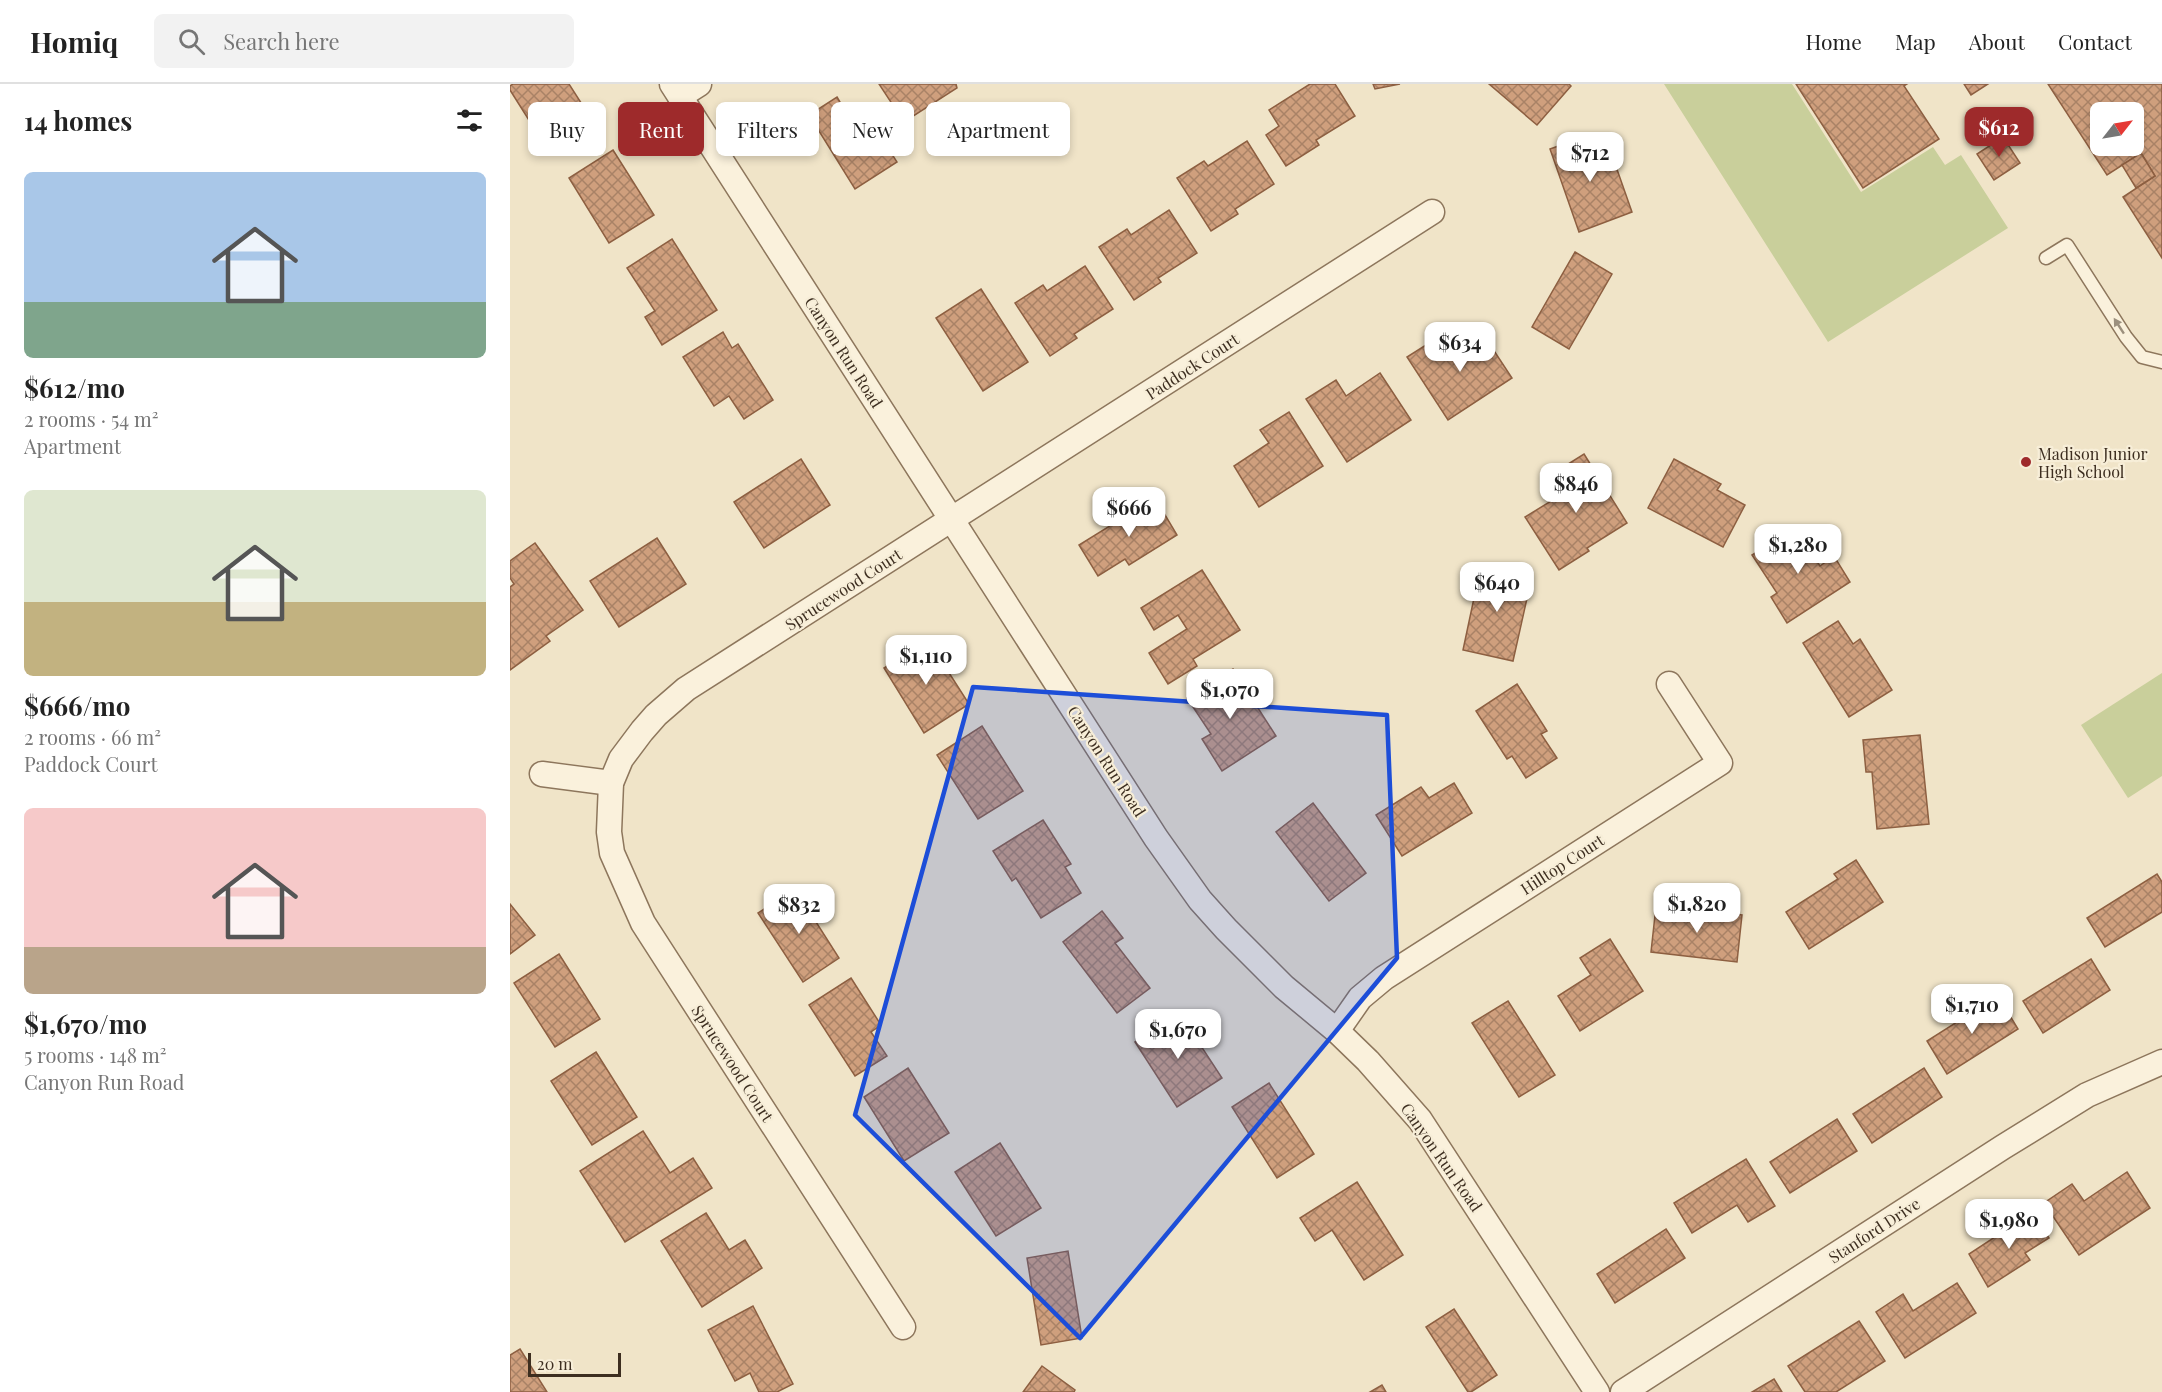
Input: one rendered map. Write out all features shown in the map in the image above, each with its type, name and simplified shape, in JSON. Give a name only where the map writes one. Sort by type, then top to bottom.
[{"type":"street","name":"Canyon Run Road","points":[[684,88],[952,520],[1156,838],[1200,900],[1226,929],[1284,987],[1337,1031],[1368,1061],[1420,1120],[1597,1392]]},
{"type":"street","name":"Paddock Court","points":[[952,520],[1432,212]]},
{"type":"street","name":"Sprucewood Court","points":[[903,1327],[643,923],[612,853],[609,832],[612,783],[621,759],[657,715],[686,689],[952,520]]},
{"type":"street","name":"Hilltop Court","points":[[1337,1031],[1360,998],[1384,978],[1720,763],[1669,684]]},
{"type":"street","points":[[542,774],[612,783]]},
{"type":"street","name":"Stanford Drive","points":[[1623,1392],[2002,1147],[2087,1095],[2162,1062]]},
{"type":"lane","points":[[2046,258],[2067,246],[2126,337],[2142,357],[2162,362]]},
{"type":"highlighted area","points":[[973,687],[1387,715],[1397,958],[1080,1338],[855,1115]]},
{"type":"green space","points":[[1664,84],[1792,84],[1861,192],[1933,147],[1945,165],[1961,155],[2008,228],[1828,342]]},
{"type":"green space","points":[[2162,673],[2162,776],[2128,798],[2081,725]]},
{"type":"building","points":[[513,84],[569,84],[581,102],[528,102],[528,119],[510,90]]},
{"type":"building","points":[[879,84],[956,84],[957,88],[935,102],[926,102],[926,108],[914,116],[914,102],[891,102]]},
{"type":"building","points":[[1310,84],[1335,84],[1355,116],[1316,140],[1319,145],[1286,166],[1266,135],[1279,126],[1269,110]]},
{"type":"building","points":[[1373,84],[1400,84],[1375,89]]},
{"type":"building","points":[[1489,84],[1569,84],[1571,86],[1537,125]]},
{"type":"building","points":[[1796,84],[1907,84],[1904,86],[1939,139],[1863,188]]},
{"type":"building","points":[[1964,84],[1988,84],[1971,95]]},
{"type":"building","points":[[2048,84],[2162,84],[2162,258],[2123,197],[2155,176],[2143,156],[2144,102],[2090,102],[2090,149]]},
{"type":"building","points":[[837,97],[840,102],[831,102],[831,150],[819,131],[819,109]]},
{"type":"building","points":[[1592,134],[1602,162],[1613,158],[1632,212],[1579,232],[1550,149]]},
{"type":"building","points":[[2003,137],[2020,163],[1994,180],[1977,154]]},
{"type":"building","points":[[1247,141],[1274,184],[1235,209],[1238,214],[1211,231],[1177,178],[1204,161],[1208,166]]},
{"type":"building","points":[[613,150],[654,215],[609,243],[569,178]]},
{"type":"building","points":[[834,156],[893,156],[897,162],[855,189]]},
{"type":"building","points":[[2095,156],[2136,156],[2107,175]]},
{"type":"building","points":[[2136,156],[2143,156],[2155,176],[2136,188],[2122,165]]},
{"type":"building","points":[[1169,210],[1197,253],[1158,278],[1161,282],[1134,300],[1099,247],[1127,229],[1131,235]]},
{"type":"building","points":[[672,239],[717,310],[662,345],[645,317],[655,311],[627,268]]},
{"type":"building","points":[[1575,252],[1612,274],[1569,349],[1532,327]]},
{"type":"building","points":[[1085,266],[1113,309],[1074,334],[1077,338],[1050,356],[1015,303],[1043,285],[1047,291]]},
{"type":"building","points":[[981,289],[1028,362],[983,391],[936,318]]},
{"type":"building","points":[[1481,331],[1512,378],[1448,420],[1407,357],[1437,338],[1448,353]]},
{"type":"building","points":[[723,332],[732,348],[738,344],[773,400],[744,419],[729,396],[714,406],[683,357]]},
{"type":"building","points":[[1380,373],[1411,420],[1347,462],[1306,399],[1336,380],[1346,396]]},
{"type":"building","points":[[1289,412],[1323,466],[1259,507],[1234,466],[1269,443],[1260,430]]},
{"type":"building","points":[[1584,454],[1627,523],[1587,548],[1589,551],[1559,570],[1525,517],[1561,495],[1549,476]]},
{"type":"building","points":[[801,459],[830,505],[764,548],[734,502]]},
{"type":"building","points":[[1674,459],[1721,484],[1717,490],[1745,505],[1723,547],[1648,508]]},
{"type":"building","points":[[1155,498],[1177,535],[1129,565],[1125,559],[1098,576],[1079,545]]},
{"type":"building","points":[[1795,528],[1820,566],[1834,556],[1850,582],[1787,623],[1771,597],[1777,593],[1752,555]]},
{"type":"building","points":[[657,538],[686,584],[619,627],[590,581]]},
{"type":"building","points":[[535,543],[583,610],[546,636],[550,641],[510,670],[510,587],[514,584],[510,578],[510,561]]},
{"type":"building","points":[[1481,565],[1532,576],[1513,661],[1463,650]]},
{"type":"building","points":[[1202,570],[1240,630],[1193,659],[1197,666],[1168,684],[1149,653],[1187,629],[1178,615],[1154,630],[1141,608]]},
{"type":"building","points":[[1838,621],[1853,644],[1860,639],[1892,690],[1849,717],[1803,643]]},
{"type":"building","points":[[928,640],[969,704],[924,733],[884,668]]},
{"type":"building","points":[[1233,669],[1276,736],[1222,771],[1202,739],[1211,734],[1187,698]]},
{"type":"building","points":[[1517,684],[1547,731],[1541,734],[1557,758],[1526,778],[1512,756],[1507,759],[1476,711]]},
{"type":"building","points":[[982,726],[1023,791],[978,819],[937,755]]},
{"type":"building","points":[[1920,735],[1929,824],[1877,829],[1872,772],[1866,772],[1863,740]]},
{"type":"building","points":[[1454,783],[1472,813],[1402,856],[1376,815],[1421,787],[1429,798]]},
{"type":"building","points":[[1313,803],[1366,873],[1329,901],[1276,832]]},
{"type":"building","points":[[1043,820],[1071,864],[1065,867],[1081,893],[1041,918],[1016,878],[1012,881],[993,851]]},
{"type":"building","points":[[1856,860],[1883,902],[1809,949],[1786,912],[1838,879],[1834,874]]},
{"type":"building","points":[[2157,874],[2162,882],[2162,912],[2105,947],[2087,918]]},
{"type":"building","points":[[795,889],[839,958],[803,982],[758,913]]},
{"type":"building","points":[[510,904],[535,935],[510,954]]},
{"type":"building","points":[[1656,906],[1742,915],[1737,962],[1651,952]]},
{"type":"building","points":[[1102,911],[1123,938],[1115,943],[1150,988],[1117,1013],[1063,942]]},
{"type":"building","points":[[1610,939],[1643,991],[1580,1031],[1558,996],[1591,975],[1580,958]]},
{"type":"building","points":[[559,954],[600,1019],[555,1047],[514,983]]},
{"type":"building","points":[[2091,959],[2110,990],[2043,1033],[2023,1001]]},
{"type":"building","points":[[851,978],[881,1025],[871,1032],[887,1056],[855,1076],[809,1005]]},
{"type":"building","points":[[1998,996],[2018,1029],[1947,1074],[1927,1041]]},
{"type":"building","points":[[1508,1001],[1555,1075],[1519,1097],[1472,1023]]},
{"type":"building","points":[[1180,1014],[1222,1078],[1177,1107],[1135,1042]]},
{"type":"building","points":[[596,1052],[637,1117],[592,1145],[551,1081]]},
{"type":"building","points":[[908,1068],[949,1133],[904,1161],[864,1097]]},
{"type":"building","points":[[1924,1068],[1942,1097],[1872,1143],[1853,1114]]},
{"type":"building","points":[[1269,1083],[1314,1154],[1277,1178],[1232,1107]]},
{"type":"building","points":[[1837,1119],[1857,1151],[1790,1193],[1770,1162]]},
{"type":"building","points":[[643,1131],[670,1173],[693,1158],[712,1188],[625,1242],[580,1171]]},
{"type":"building","points":[[1000,1143],[1041,1208],[996,1236],[955,1172]]},
{"type":"building","points":[[1746,1159],[1775,1206],[1748,1222],[1737,1205],[1692,1233],[1674,1203]]},
{"type":"building","points":[[2127,1172],[2150,1208],[2079,1255],[2044,1203],[2072,1184],[2084,1201]]},
{"type":"building","points":[[1357,1182],[1403,1255],[1364,1280],[1332,1230],[1315,1241],[1300,1218]]},
{"type":"building","points":[[2033,1212],[2049,1238],[2025,1253],[2030,1260],[1988,1287],[1969,1254]]},
{"type":"building","points":[[706,1213],[729,1250],[745,1240],[762,1268],[702,1307],[661,1241]]},
{"type":"building","points":[[1666,1229],[1685,1258],[1615,1303],[1597,1274]]},
{"type":"building","points":[[1068,1251],[1082,1338],[1041,1345],[1027,1258]]},
{"type":"building","points":[[1957,1283],[1976,1313],[1905,1358],[1876,1312],[1903,1294],[1913,1311]]},
{"type":"building","points":[[753,1306],[793,1384],[777,1392],[759,1392],[750,1373],[735,1381],[708,1330]]},
{"type":"building","points":[[1454,1309],[1497,1375],[1471,1392],[1468,1392],[1426,1327]]},
{"type":"building","points":[[1859,1321],[1885,1361],[1836,1392],[1805,1392],[1788,1366]]},
{"type":"building","points":[[520,1349],[547,1392],[510,1392],[510,1355]]},
{"type":"building","points":[[1042,1366],[1075,1390],[1074,1392],[1023,1392]]},
{"type":"building","points":[[1774,1379],[1782,1392],[1752,1392]]},
{"type":"building","points":[[1382,1385],[1386,1392],[1370,1392]]},
{"type":"place","name":"Madison Junior High School","points":[[2026,462]]}]
